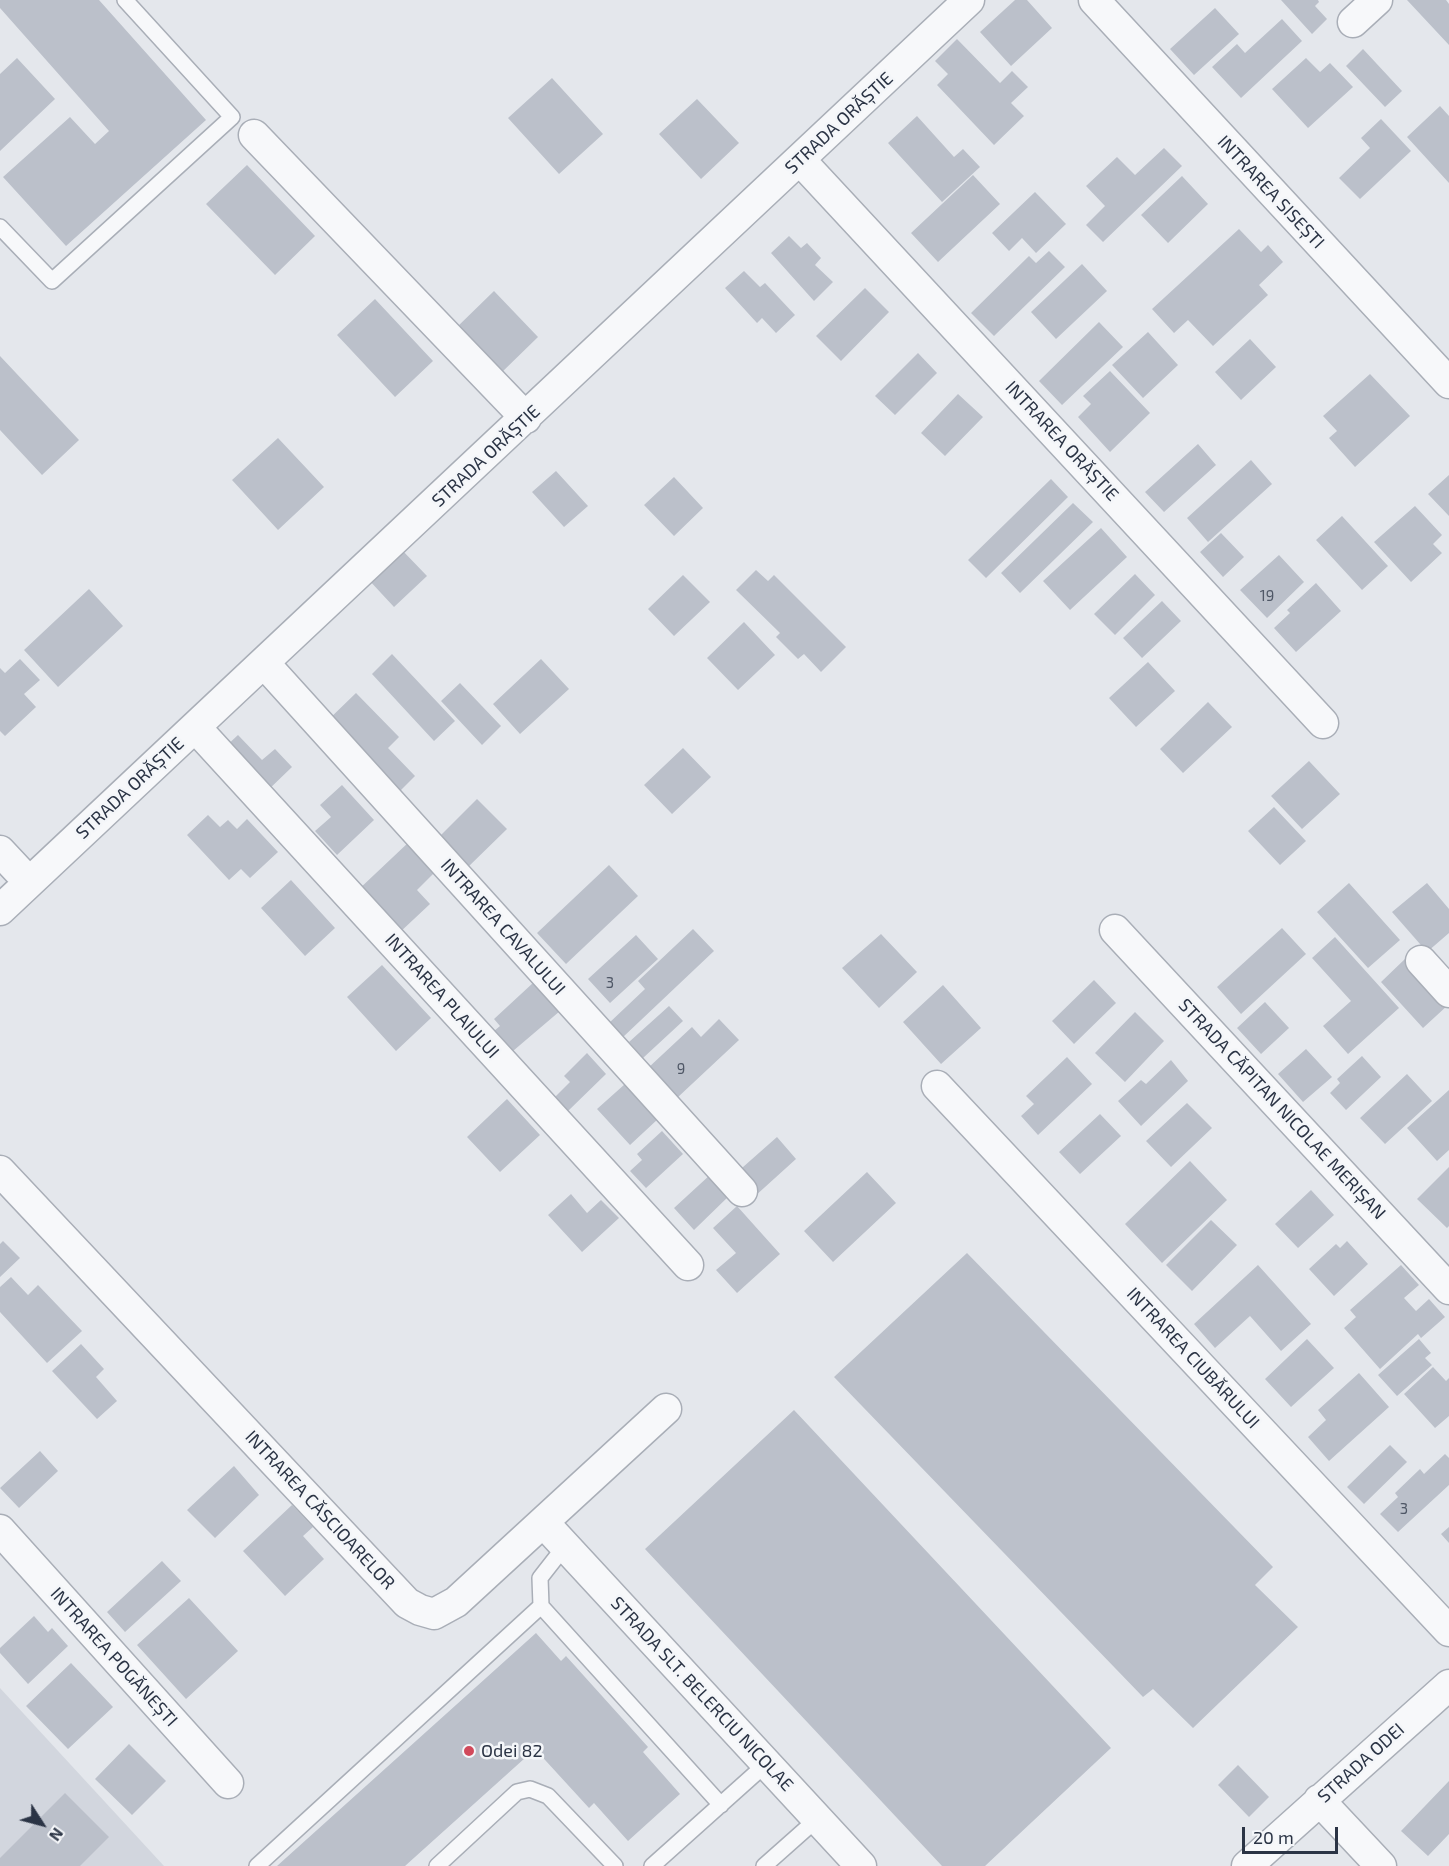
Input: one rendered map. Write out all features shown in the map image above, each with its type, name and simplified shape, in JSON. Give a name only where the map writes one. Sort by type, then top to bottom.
[{"type":"street","name":"STRADA ORĂȘTIE","points":[[0,910],[969,0]]},
{"type":"street","name":"INTRAREA SISEȘTI","points":[[1094,0],[1449,383]]},
{"type":"street","points":[[1353,22],[1377,0]]},
{"type":"street","points":[[254,135],[526,418]]},
{"type":"street","name":"INTRAREA ORĂȘTIE","points":[[800,160],[1323,723]]},
{"type":"street","name":"INTRAREA CAVALULUI","points":[[264,663],[742,1191]]},
{"type":"street","name":"INTRAREA PLAIULUI","points":[[195,727],[688,1265]]},
{"type":"street","points":[[0,851],[29,882]]},
{"type":"street","name":"STRADA CĂPITAN NICOLAE MERIȘAN","points":[[1115,930],[1449,1289]]},
{"type":"street","points":[[1421,961],[1449,992]]},
{"type":"street","name":"INTRAREA CIUBĂRULUI","points":[[937,1086],[1449,1631]]},
{"type":"street","name":"INTRAREA CĂSCIOARELOR","points":[[0,1171],[407,1603],[434,1614],[456,1602],[666,1409]]},
{"type":"street","name":"STRADA SLT. BELERCIU NICOLAE","points":[[543,1522],[861,1866]]},
{"type":"street","name":"INTRAREA POGĂNEȘTI","points":[[0,1530],[228,1784]]},
{"type":"street","name":"STRADA ODEI","points":[[1247,1866],[1449,1685]]},
{"type":"street","points":[[1320,1800],[1381,1866]]},
{"type":"lane","points":[[0,227],[52,281],[232,117],[125,0]]},
{"type":"lane","points":[[566,1546],[540,1578],[541,1606],[721,1805]]},
{"type":"lane","points":[[257,1866],[541,1606]]},
{"type":"lane","points":[[652,1866],[766,1764]]},
{"type":"lane","points":[[437,1866],[516,1792],[530,1789],[548,1796],[615,1866]]},
{"type":"lane","points":[[769,1864],[817,1819]]},
{"type":"shaded area","points":[[0,1688],[164,1866],[0,1866]]},
{"type":"building","points":[[0,0],[99,0],[206,120],[66,246],[3,177],[70,117],[95,144],[109,131],[0,8]]},
{"type":"building","points":[[1015,0],[1027,0],[1052,28],[1011,66],[980,32]]},
{"type":"building","points":[[1281,0],[1318,0],[1315,6],[1327,19],[1312,34]]},
{"type":"building","points":[[1407,0],[1446,0],[1449,4],[1449,45]]},
{"type":"building","points":[[1215,8],[1239,34],[1194,75],[1170,49]]},
{"type":"building","points":[[1282,19],[1302,41],[1241,98],[1212,67],[1237,44],[1245,53]]},
{"type":"building","points":[[957,39],[1000,83],[1012,71],[1028,87],[1011,103],[1024,116],[994,145],[937,85],[948,74],[935,61]]},
{"type":"building","points":[[1363,49],[1402,91],[1385,107],[1346,66]]},
{"type":"building","points":[[17,58],[55,99],[0,151],[0,74]]},
{"type":"building","points":[[1306,58],[1320,72],[1330,63],[1353,87],[1308,128],[1272,89]]},
{"type":"building","points":[[552,78],[603,134],[559,174],[508,118]]},
{"type":"building","points":[[697,99],[739,143],[701,179],[659,134]]},
{"type":"building","points":[[1440,106],[1449,116],[1449,183],[1407,137]]},
{"type":"building","points":[[917,116],[954,157],[963,149],[980,167],[942,202],[888,143]]},
{"type":"building","points":[[1381,119],[1411,151],[1360,199],[1339,178],[1370,148],[1361,138]]},
{"type":"building","points":[[1164,148],[1182,166],[1103,242],[1086,225],[1105,206],[1086,186],[1117,157],[1135,175]]},
{"type":"building","points":[[247,165],[315,236],[275,275],[206,204]]},
{"type":"building","points":[[973,175],[1000,204],[938,262],[911,233]]},
{"type":"building","points":[[1182,176],[1208,204],[1168,243],[1141,215]]},
{"type":"building","points":[[1035,192],[1066,224],[1036,253],[1022,238],[1009,251],[992,233]]},
{"type":"building","points":[[1239,229],[1261,252],[1268,245],[1283,262],[1259,285],[1268,295],[1213,346],[1188,320],[1174,333],[1152,309]]},
{"type":"building","points":[[789,236],[801,248],[807,243],[821,258],[815,265],[833,282],[814,301],[771,253]]},
{"type":"building","points":[[1049,251],[1065,267],[994,336],[971,313],[1029,256],[1036,263]]},
{"type":"building","points":[[1082,264],[1107,291],[1056,339],[1031,312]]},
{"type":"building","points":[[744,271],[760,287],[765,283],[795,315],[776,333],[762,318],[757,323],[725,288]]},
{"type":"building","points":[[865,288],[889,312],[841,361],[816,336]]},
{"type":"building","points":[[494,291],[538,337],[499,375],[455,329]]},
{"type":"building","points":[[375,299],[433,361],[395,397],[337,335]]},
{"type":"building","points":[[1099,322],[1123,347],[1062,405],[1039,381]]},
{"type":"building","points":[[1148,332],[1178,365],[1143,398],[1112,365]]},
{"type":"building","points":[[1250,339],[1276,367],[1241,400],[1215,372]]},
{"type":"building","points":[[918,353],[937,373],[895,415],[875,396]]},
{"type":"building","points":[[0,356],[79,440],[42,475],[0,430]]},
{"type":"building","points":[[1110,371],[1150,413],[1110,452],[1078,417],[1091,404],[1083,396]]},
{"type":"building","points":[[1370,374],[1410,416],[1355,467],[1329,438],[1337,431],[1323,416]]},
{"type":"building","points":[[958,394],[983,417],[945,456],[921,433]]},
{"type":"building","points":[[278,438],[324,487],[278,530],[232,480]]},
{"type":"building","points":[[1198,444],[1216,465],[1164,512],[1145,492]]},
{"type":"building","points":[[1251,460],[1272,484],[1208,542],[1187,518]]},
{"type":"building","points":[[556,471],[588,506],[564,527],[532,492]]},
{"type":"building","points":[[1449,475],[1449,516],[1428,494]]},
{"type":"building","points":[[674,477],[703,508],[674,536],[644,505]]},
{"type":"building","points":[[1051,479],[1068,497],[986,578],[968,560]]},
{"type":"building","points":[[1073,503],[1093,522],[1020,593],[1001,573]]},
{"type":"building","points":[[1415,506],[1442,535],[1433,544],[1442,553],[1411,582],[1374,542]]},
{"type":"building","points":[[1342,516],[1388,566],[1362,590],[1316,540]]},
{"type":"building","points":[[1101,528],[1127,557],[1070,610],[1043,581]]},
{"type":"building","points":[[1221,533],[1244,557],[1223,577],[1200,552]]},
{"type":"building","points":[[401,549],[427,576],[394,607],[368,579]]},
{"type":"building","points":[[1279,555],[1304,582],[1267,618],[1240,590]]},
{"type":"building","points":[[756,570],[768,581],[774,575],[846,647],[821,672],[804,654],[798,659],[776,637],[780,633],[736,590]]},
{"type":"building","points":[[1135,574],[1155,595],[1115,635],[1094,614]]},
{"type":"building","points":[[683,575],[710,602],[674,636],[648,609]]},
{"type":"building","points":[[1316,583],[1341,611],[1296,652],[1274,628],[1290,613],[1287,610]]},
{"type":"building","points":[[89,589],[123,626],[58,687],[24,650]]},
{"type":"building","points":[[1162,601],[1181,621],[1142,658],[1123,638]]},
{"type":"building","points":[[744,622],[775,655],[738,690],[707,658]]},
{"type":"building","points":[[392,654],[455,721],[434,741],[372,674]]},
{"type":"building","points":[[20,659],[40,680],[24,694],[36,707],[5,736],[0,731],[0,668],[5,673]]},
{"type":"building","points":[[541,659],[569,689],[520,734],[493,704]]},
{"type":"building","points":[[1148,662],[1175,691],[1136,727],[1109,698]]},
{"type":"building","points":[[460,683],[501,726],[482,745],[441,701]]},
{"type":"building","points":[[356,693],[399,737],[388,748],[415,776],[395,796],[325,723]]},
{"type":"building","points":[[1208,702],[1232,727],[1183,773],[1160,749]]},
{"type":"building","points":[[238,735],[262,760],[275,749],[292,767],[265,793],[223,749]]},
{"type":"building","points":[[683,748],[711,777],[672,814],[644,785]]},
{"type":"building","points":[[1309,761],[1340,794],[1302,829],[1271,796]]},
{"type":"building","points":[[342,785],[374,820],[337,855],[315,831],[331,817],[320,805]]},
{"type":"building","points":[[477,799],[507,829],[466,869],[437,839]]},
{"type":"building","points":[[1274,807],[1306,841],[1280,865],[1248,831]]},
{"type":"building","points":[[208,815],[220,827],[228,820],[237,829],[247,819],[278,852],[250,878],[241,869],[229,880],[187,835]]},
{"type":"building","points":[[410,841],[437,870],[417,890],[430,904],[398,934],[357,891]]},
{"type":"building","points":[[609,865],[638,896],[566,964],[537,933]]},
{"type":"building","points":[[291,880],[335,928],[305,956],[261,908]]},
{"type":"building","points":[[1349,883],[1400,940],[1368,968],[1317,912]]},
{"type":"building","points":[[1427,883],[1449,909],[1449,933],[1427,952],[1392,912]]},
{"type":"building","points":[[1282,928],[1306,954],[1241,1014],[1217,987]]},
{"type":"building","points":[[693,929],[714,951],[622,1038],[608,1024],[645,989],[638,981]]},
{"type":"building","points":[[881,934],[917,972],[879,1008],[842,968]]},
{"type":"building","points":[[636,935],[658,959],[610,1003],[588,979]]},
{"type":"building","points":[[1335,937],[1399,1008],[1348,1054],[1323,1026],[1351,1001],[1312,958]]},
{"type":"building","points":[[1406,958],[1448,1005],[1423,1028],[1381,982]]},
{"type":"building","points":[[382,965],[431,1018],[396,1051],[347,997]]},
{"type":"building","points":[[1094,980],[1116,1003],[1074,1044],[1052,1021]]},
{"type":"building","points":[[534,982],[560,1011],[513,1051],[494,1031],[500,1026],[494,1019]]},
{"type":"building","points":[[943,985],[981,1028],[941,1064],[903,1022]]},
{"type":"building","points":[[1265,1002],[1289,1028],[1261,1054],[1237,1028]]},
{"type":"building","points":[[669,1006],[683,1021],[643,1058],[629,1042]]},
{"type":"building","points":[[1135,1012],[1164,1041],[1125,1082],[1095,1053]]},
{"type":"building","points":[[719,1019],[739,1040],[677,1098],[648,1068],[692,1027],[701,1037]]},
{"type":"building","points":[[1306,1049],[1332,1077],[1303,1102],[1278,1074]]},
{"type":"building","points":[[587,1053],[606,1074],[567,1112],[554,1098],[570,1082],[564,1076]]},
{"type":"building","points":[[1362,1056],[1381,1077],[1346,1110],[1330,1093],[1340,1083],[1337,1079]]},
{"type":"building","points":[[1067,1057],[1092,1084],[1038,1135],[1021,1116],[1034,1104],[1026,1096]]},
{"type":"building","points":[[1171,1060],[1188,1081],[1141,1126],[1118,1101],[1141,1080],[1146,1084]]},
{"type":"building","points":[[1407,1074],[1432,1101],[1385,1144],[1360,1118]]},
{"type":"building","points":[[625,1084],[658,1119],[630,1145],[597,1109]]},
{"type":"building","points":[[1449,1090],[1449,1150],[1437,1161],[1407,1128]]},
{"type":"building","points":[[507,1099],[540,1135],[500,1172],[467,1137]]},
{"type":"building","points":[[1187,1103],[1212,1128],[1171,1167],[1146,1141]]},
{"type":"building","points":[[1100,1114],[1121,1136],[1080,1174],[1059,1152]]},
{"type":"building","points":[[662,1131],[683,1154],[646,1188],[630,1171],[642,1160],[637,1154]]},
{"type":"building","points":[[777,1137],[796,1159],[754,1197],[734,1175]]},
{"type":"building","points":[[1190,1161],[1227,1200],[1162,1263],[1125,1224]]},
{"type":"building","points":[[1449,1167],[1449,1226],[1447,1228],[1417,1199]]},
{"type":"building","points":[[867,1172],[896,1203],[833,1262],[804,1231]]},
{"type":"building","points":[[711,1174],[730,1195],[694,1230],[674,1208]]},
{"type":"building","points":[[1311,1190],[1334,1215],[1298,1248],[1275,1224]]},
{"type":"building","points":[[571,1194],[587,1213],[601,1200],[619,1218],[582,1252],[548,1215]]},
{"type":"building","points":[[737,1206],[780,1254],[737,1293],[716,1270],[736,1253],[713,1228]]},
{"type":"building","points":[[1211,1220],[1237,1245],[1192,1291],[1166,1265]]},
{"type":"building","points":[[3,1241],[20,1258],[0,1277],[0,1244]]},
{"type":"building","points":[[1347,1241],[1368,1264],[1334,1296],[1309,1269],[1336,1244],[1340,1248]]},
{"type":"building","points":[[967,1253],[1273,1567],[1255,1585],[1298,1627],[1193,1728],[1153,1689],[1143,1697],[834,1377]]},
{"type":"building","points":[[1258,1265],[1311,1324],[1281,1351],[1250,1316],[1215,1348],[1194,1324]]},
{"type":"building","points":[[1401,1265],[1419,1285],[1404,1298],[1416,1311],[1429,1299],[1445,1317],[1421,1338],[1418,1334],[1380,1369],[1344,1328],[1356,1317],[1350,1310]]},
{"type":"building","points":[[11,1277],[28,1295],[38,1285],[82,1331],[47,1363],[0,1312],[0,1287]]},
{"type":"building","points":[[1307,1339],[1334,1368],[1291,1407],[1265,1379]]},
{"type":"building","points":[[1419,1339],[1431,1353],[1425,1358],[1432,1365],[1397,1396],[1378,1375]]},
{"type":"building","points":[[81,1344],[104,1369],[96,1377],[117,1401],[97,1419],[52,1371]]},
{"type":"building","points":[[1433,1367],[1446,1381],[1449,1378],[1449,1416],[1435,1428],[1404,1394]]},
{"type":"building","points":[[1359,1373],[1389,1407],[1329,1461],[1308,1437],[1326,1420],[1318,1410]]},
{"type":"building","points":[[794,1410],[1111,1748],[985,1866],[942,1866],[645,1549]]},
{"type":"building","points":[[1390,1445],[1407,1462],[1364,1504],[1347,1487]]},
{"type":"building","points":[[40,1451],[58,1471],[19,1508],[0,1488]]},
{"type":"building","points":[[1445,1454],[1449,1458],[1449,1485],[1398,1532],[1380,1514],[1398,1497],[1395,1493],[1420,1469],[1424,1474]]},
{"type":"building","points":[[234,1466],[259,1495],[215,1538],[187,1510]]},
{"type":"building","points":[[292,1505],[313,1527],[303,1536],[324,1559],[285,1596],[243,1551]]},
{"type":"building","points":[[1449,1527],[1449,1543],[1441,1534]]},
{"type":"building","points":[[162,1561],[181,1581],[125,1632],[107,1612]]},
{"type":"building","points":[[189,1598],[238,1651],[186,1699],[137,1645]]},
{"type":"building","points":[[34,1616],[48,1632],[52,1628],[68,1646],[28,1684],[0,1653],[0,1648]]},
{"type":"building","name":"Odei 82","points":[[536,1633],[561,1661],[566,1656],[648,1747],[643,1752],[680,1794],[628,1841],[594,1803],[589,1808],[535,1749],[405,1866],[277,1866]]},
{"type":"building","points":[[71,1663],[113,1707],[68,1749],[26,1706]]},
{"type":"building","points":[[129,1744],[166,1781],[132,1815],[95,1779]]},
{"type":"building","points":[[1238,1765],[1269,1797],[1249,1817],[1218,1785]]},
{"type":"building","points":[[1449,1781],[1449,1834],[1428,1856],[1401,1831]]},
{"type":"building","points":[[65,1793],[109,1837],[80,1866],[0,1866],[0,1858]]},
{"type":"place","name":"Odei 82","points":[[469,1751]]}]
